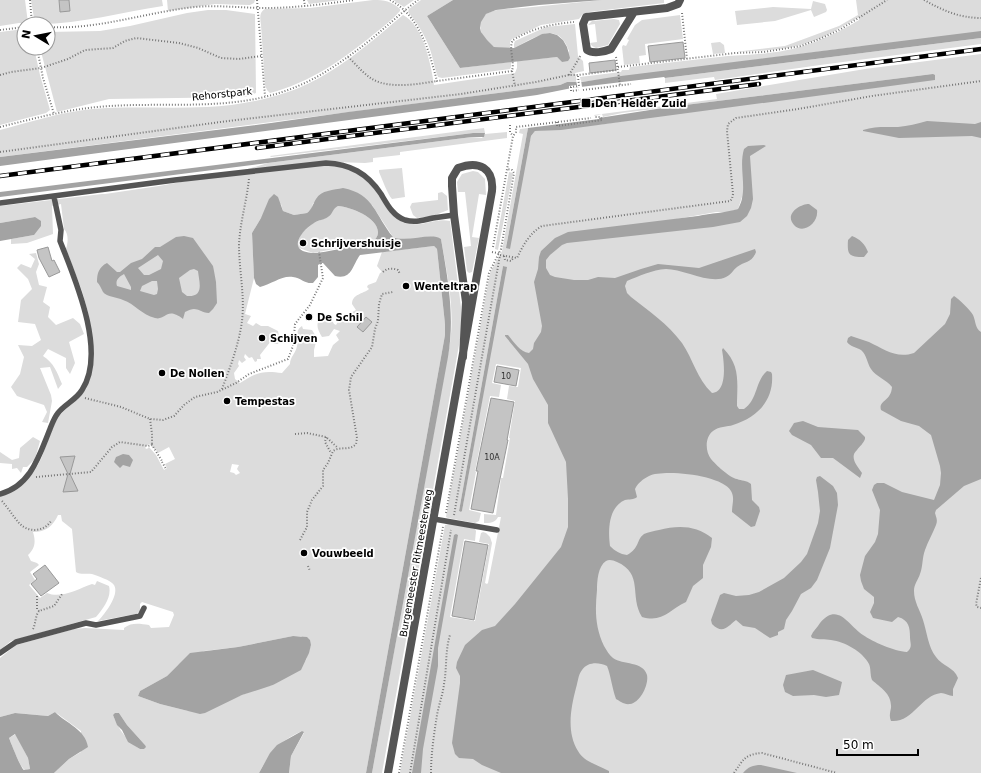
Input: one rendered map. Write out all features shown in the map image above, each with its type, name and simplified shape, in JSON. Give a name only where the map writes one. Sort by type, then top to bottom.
[{"type":"street","points":[[634,12],[611,49],[606,51],[589,51],[586,47],[583,22],[586,17],[671,7],[678,4],[680,0]]},
{"type":"street","name":"Burgemeester Ritmeesterweg","points":[[388,773],[463,357],[492,191],[491,174],[487,169],[477,165],[469,165],[458,168],[452,178],[454,215],[466,302],[463,357]]},
{"type":"lane","points":[[0,203],[175,180],[326,163],[339,164],[352,168],[359,173],[379,191],[395,214],[404,220],[420,222],[430,218],[454,215]]},
{"type":"lane","points":[[0,494],[13,489],[26,478],[35,466],[58,413],[83,390],[92,364],[92,346],[84,306],[60,241],[61,230],[54,197]]},
{"type":"lane","points":[[434,519],[497,530]]},
{"type":"lane","points":[[0,652],[10,645],[86,623],[96,625],[140,616],[144,608]]},
{"type":"path","points":[[30,0],[31,16]]},
{"type":"path","points":[[257,0],[265,96]]},
{"type":"path","points":[[304,0],[305,6]]},
{"type":"path","points":[[56,27],[65,28],[135,18],[187,8],[215,5],[258,7],[305,6],[354,0]]},
{"type":"path","points":[[390,0],[404,11],[415,24],[425,42],[437,81]]},
{"type":"path","name":"Rehorstpark","points":[[0,127],[73,110],[109,106],[208,105],[265,96],[289,90],[348,57],[418,0]]},
{"type":"path","points":[[680,0],[687,59]]},
{"type":"path","points":[[620,85],[618,67],[735,53],[764,52],[801,46],[841,29],[887,0]]},
{"type":"path","points":[[924,0],[941,10],[965,17],[981,18]]},
{"type":"path","points":[[515,86],[512,70],[514,65],[511,44],[512,41],[541,27],[554,24],[583,22]]},
{"type":"path","points":[[0,30],[16,28]]},
{"type":"path","points":[[0,75],[41,68],[68,59],[85,50],[113,48],[125,40],[136,38],[179,43],[198,48],[221,58],[238,59],[261,56]]},
{"type":"path","points":[[569,75],[586,47]]},
{"type":"path","points":[[39,56],[54,114]]},
{"type":"path","points":[[348,57],[368,77],[380,82],[399,85],[512,70]]},
{"type":"path","points":[[0,152],[228,121],[461,94],[515,86],[569,75],[578,76],[618,71]]},
{"type":"path","points":[[576,90],[571,91],[570,87],[580,86],[578,76]]},
{"type":"path","points":[[492,252],[517,258],[523,246],[532,234],[542,226],[730,201],[734,194],[727,131],[728,124],[736,118],[872,96],[981,81]]},
{"type":"path","points":[[585,93],[584,89],[631,84]]},
{"type":"path","points":[[503,189],[516,127],[589,117]]},
{"type":"path","points":[[557,122],[557,126],[602,120],[601,117],[596,117]]},
{"type":"path","points":[[510,125],[510,132],[513,136]]},
{"type":"path","points":[[499,254],[514,173],[512,170],[507,169]]},
{"type":"path","points":[[222,389],[239,336],[242,321],[239,246],[241,220],[247,197],[249,172]]},
{"type":"path","points":[[77,397],[121,407],[150,419],[163,420],[174,416],[184,405],[196,397],[216,392],[236,383],[249,374],[288,359],[292,346],[295,324],[310,305],[323,278],[319,252]]},
{"type":"path","points":[[383,272],[387,269],[396,269],[400,274]]},
{"type":"path","points":[[300,540],[307,527],[307,512],[312,500],[323,486],[323,470],[328,463],[331,454],[338,448],[350,448],[356,444],[354,416],[349,398],[350,382],[364,356],[372,348],[382,294],[393,292]]},
{"type":"path","points":[[150,419],[152,445],[166,469]]},
{"type":"path","points":[[295,434],[307,433],[326,437],[338,448]]},
{"type":"path","points":[[326,437],[325,442],[331,454]]},
{"type":"path","points":[[26,478],[91,472],[112,447],[120,442],[148,446],[152,445]]},
{"type":"path","points":[[0,498],[22,526],[43,530],[51,521]]},
{"type":"path","points":[[308,566],[310,571]]},
{"type":"path","points":[[981,578],[976,604],[977,607],[981,608]]},
{"type":"path","points":[[39,611],[54,606],[62,594]]},
{"type":"path","points":[[23,641],[36,623],[37,614],[39,611],[37,609],[37,596]]},
{"type":"path","points":[[431,773],[437,715],[444,685],[447,644],[450,635]]},
{"type":"path","points":[[734,773],[746,757],[762,753],[837,773]]},
{"type":"shaded area","points":[[0,0],[25,0],[27,16],[16,16],[16,23],[0,26]]},
{"type":"shaded area","points":[[31,0],[162,0],[163,6],[56,23],[56,16],[34,16]]},
{"type":"shaded area","points":[[167,0],[255,0],[254,3],[250,5],[215,4],[168,11]]},
{"type":"shaded area","points":[[307,0],[341,0],[309,4]]},
{"type":"shaded area","points":[[373,0],[394,4],[400,9],[400,11],[363,43],[312,77],[284,89],[270,93],[267,90],[265,85],[260,18],[263,10],[310,8]]},
{"type":"shaded area","points":[[393,0],[414,0],[404,7]]},
{"type":"shaded area","points":[[421,0],[453,0],[427,16],[460,68],[511,62],[510,69],[442,78],[438,77],[426,38],[408,12],[409,9]]},
{"type":"shaded area","points":[[453,0],[602,0],[496,10],[486,14],[481,22],[481,32],[494,47],[514,48],[542,34],[550,33],[557,35],[563,40],[567,47],[570,58],[568,61],[562,62],[557,57],[460,68],[427,16]]},
{"type":"shaded area","points":[[602,0],[664,0],[664,3],[589,12],[582,15],[579,19],[541,25],[512,39],[510,42],[510,48],[494,47],[490,45],[483,38],[481,33],[480,28],[482,18],[490,12],[504,9]]},
{"type":"shaded area","points":[[856,0],[981,0],[981,34],[871,49],[863,46],[581,82],[580,77],[621,72],[622,70],[629,70],[630,67],[728,56],[763,54],[804,46],[838,32],[859,20],[859,17],[821,38],[800,45],[768,50],[735,52],[785,46],[839,26],[858,15]]},
{"type":"shaded area","points":[[813,1],[825,4],[827,10],[826,12],[814,17],[811,10],[775,21],[737,25],[735,11],[773,7],[811,9]]},
{"type":"shaded area","points":[[208,10],[226,10],[255,14],[256,93],[245,97],[109,99],[57,112],[42,56],[56,56],[56,32],[100,31]]},
{"type":"shaded area","points":[[403,15],[416,27],[421,36],[431,67],[434,85],[515,73],[517,61],[557,57],[562,62],[569,51],[564,41],[559,36],[552,33],[537,36],[514,48],[515,41],[546,27],[575,24],[578,56],[583,61],[584,71],[575,73],[577,82],[567,82],[560,85],[0,157],[0,130],[57,115],[80,110],[106,108],[193,108],[227,106],[256,101],[285,93],[301,87],[333,70],[362,49]]},
{"type":"shaded area","points":[[680,15],[683,39],[645,44],[646,55],[639,56],[640,63],[624,65],[622,47],[623,45],[626,46],[629,40],[627,39],[635,25],[642,20]]},
{"type":"shaded area","points":[[619,20],[620,24],[608,45],[596,48],[592,46],[590,43],[597,42],[595,24],[588,25],[592,21]]},
{"type":"shaded area","points":[[16,30],[16,56],[36,56],[50,110],[46,113],[0,125],[0,32]]},
{"type":"shaded area","points":[[981,31],[981,38],[665,78],[572,88],[537,95],[486,102],[0,166],[0,157],[560,85],[567,82],[582,82]]},
{"type":"shaded area","points":[[981,38],[981,44],[715,80],[714,77],[665,83],[665,78]]},
{"type":"shaded area","points":[[720,42],[724,45],[725,53],[713,54],[711,43]]},
{"type":"shaded area","points":[[981,54],[981,773],[400,773],[445,525],[460,525],[475,529],[476,531],[475,541],[464,539],[450,617],[475,621],[489,544],[479,542],[481,533],[486,533],[490,537],[492,543],[485,583],[487,584],[501,517],[498,517],[492,522],[484,523],[484,514],[496,515],[515,401],[507,399],[509,386],[518,387],[521,368],[496,364],[492,383],[501,385],[499,397],[490,396],[469,510],[481,513],[479,521],[475,523],[446,517],[490,273],[502,251],[523,134],[519,133],[520,129],[528,128],[506,248],[531,136],[535,131],[604,124],[933,74],[622,113],[603,117],[602,114],[594,115],[717,99],[716,94],[865,69]],"holes":[[[742,197],[742,210],[730,212],[738,209]],[[716,212],[728,212],[671,220]],[[503,266],[506,267],[461,512],[459,511]]]},
{"type":"shaded area","points":[[933,74],[935,75],[935,80],[561,130],[535,131],[531,136],[510,249],[506,248],[528,128],[599,119],[669,107]]},
{"type":"shaded area","points":[[927,121],[975,124],[981,122],[981,138],[972,136],[899,138],[863,131],[880,127],[902,127]]},
{"type":"shaded area","points":[[484,128],[485,133],[473,133],[270,156]]},
{"type":"shaded area","points":[[507,132],[507,138],[400,152],[400,155],[373,158],[373,162],[336,162],[360,175],[368,182],[376,191],[389,211],[398,219],[410,224],[422,224],[438,220],[450,221],[461,307],[461,334],[382,773],[372,773],[450,343],[452,317],[450,291],[441,239],[429,237],[399,239],[393,237],[372,205],[313,203],[312,208],[307,213],[294,215],[283,211],[281,204],[261,218],[252,233],[254,278],[245,314],[251,316],[247,323],[253,326],[256,323],[261,326],[268,326],[278,331],[280,341],[278,344],[275,344],[271,341],[260,355],[261,359],[257,359],[255,362],[252,357],[249,358],[245,354],[244,357],[246,360],[242,363],[239,360],[239,366],[234,373],[235,379],[240,383],[250,377],[264,372],[282,373],[290,364],[296,348],[298,330],[302,326],[303,329],[312,330],[317,338],[314,357],[328,356],[333,345],[339,340],[336,335],[340,331],[334,329],[329,336],[322,337],[319,331],[318,321],[322,315],[324,315],[328,316],[336,325],[342,318],[356,310],[352,304],[354,298],[367,291],[369,289],[367,287],[368,285],[376,282],[380,273],[382,272],[377,266],[382,252],[434,246],[437,249],[445,324],[445,335],[366,773],[289,773],[291,756],[304,733],[302,731],[276,748],[271,753],[259,773],[54,773],[69,759],[81,752],[81,731],[55,712],[48,716],[15,713],[0,717],[0,658],[16,645],[74,629],[85,628],[124,630],[127,626],[136,624],[149,625],[151,628],[169,627],[174,615],[173,612],[142,602],[140,604],[140,611],[136,614],[98,621],[107,610],[113,599],[115,594],[114,585],[107,580],[92,574],[82,574],[76,572],[72,529],[62,521],[61,515],[58,515],[48,528],[42,531],[33,532],[34,545],[28,555],[31,561],[39,565],[30,572],[35,580],[29,585],[40,598],[47,593],[58,595],[70,593],[92,584],[95,585],[97,581],[109,586],[110,590],[108,599],[96,617],[11,641],[0,650],[0,495],[35,470],[59,416],[86,388],[93,343],[88,312],[82,291],[66,249],[68,241],[66,231],[64,229],[61,204],[52,206],[53,234],[27,243],[11,244],[11,239],[34,235],[35,217],[0,223],[0,206],[159,186],[241,171],[268,163],[472,137],[482,138],[485,134]],"holes":[[[149,444],[158,453],[169,447],[175,459],[165,464],[167,468],[164,470],[156,455],[149,447],[147,449],[145,448]],[[232,464],[239,465],[237,469],[240,473],[236,475],[230,472]],[[293,636],[301,636],[311,645],[306,660],[273,685],[260,688],[229,700],[188,711],[160,704],[138,696],[140,691],[167,676],[178,665],[204,651],[238,647]],[[119,713],[127,725],[145,745],[140,749],[131,743],[120,730],[113,715]]]},
{"type":"shaded area","points":[[473,133],[485,133],[484,137],[472,137],[0,197],[0,192]]},
{"type":"shaded area","points":[[748,146],[766,146],[750,156],[753,199],[747,216],[740,222],[713,227],[567,243],[562,245],[546,260],[546,268],[550,275],[574,280],[588,280],[598,277],[615,278],[658,264],[699,268],[755,249],[756,252],[750,260],[737,267],[728,276],[720,279],[705,278],[666,269],[636,277],[627,281],[625,286],[627,293],[631,297],[658,318],[677,336],[686,349],[703,382],[712,393],[721,387],[723,382],[723,348],[733,361],[737,375],[737,406],[739,409],[744,409],[749,405],[763,375],[767,371],[771,372],[772,383],[770,392],[763,406],[742,422],[715,429],[707,440],[709,456],[719,467],[734,478],[751,484],[752,500],[759,507],[760,511],[755,526],[751,527],[732,512],[732,494],[726,485],[705,477],[679,473],[656,474],[643,480],[635,489],[637,497],[619,503],[612,514],[609,527],[610,546],[618,552],[627,555],[634,550],[644,534],[666,528],[687,527],[700,531],[712,538],[711,547],[703,565],[703,578],[693,586],[686,602],[661,617],[642,617],[636,601],[633,579],[625,567],[613,560],[606,561],[601,566],[598,578],[596,611],[597,625],[601,639],[608,653],[612,657],[617,660],[641,667],[647,675],[647,684],[643,693],[634,703],[628,704],[616,699],[607,666],[597,663],[590,664],[584,667],[580,674],[571,711],[571,728],[574,744],[584,758],[609,771],[609,773],[501,773],[482,765],[473,759],[459,758],[455,754],[452,743],[460,683],[460,676],[456,668],[457,662],[465,645],[482,630],[495,626],[515,604],[561,547],[568,527],[566,462],[548,423],[548,405],[533,379],[528,364],[505,336],[508,335],[520,349],[529,353],[533,349],[534,343],[541,332],[542,326],[534,282],[541,251],[555,238],[568,232],[698,216],[738,209],[743,194],[742,157],[744,149]]},
{"type":"shaded area","points":[[402,168],[405,197],[392,199],[385,187],[379,170]]},
{"type":"shaded area","points":[[473,171],[478,172],[485,179],[486,195],[479,194],[472,237],[479,238],[472,272],[469,273],[467,271],[464,247],[471,246],[465,192],[458,192],[457,182],[462,174]]},
{"type":"shaded area","points":[[509,172],[513,173],[498,250],[495,249]]},
{"type":"shaded area","points":[[343,188],[353,191],[368,200],[393,237],[405,239],[437,237],[441,239],[451,312],[448,357],[372,773],[366,773],[445,335],[445,324],[437,249],[434,246],[360,255],[351,271],[345,276],[341,277],[335,276],[323,263],[321,263],[318,265],[318,277],[313,283],[308,283],[296,278],[285,277],[260,287],[256,284],[254,278],[252,233],[261,218],[269,199],[274,194],[278,197],[283,211],[294,215],[307,213],[318,196],[321,194]],"holes":[[[338,206],[350,208],[368,217],[377,227],[378,232],[375,239],[371,242],[318,253],[312,253],[300,249],[298,240],[309,227],[328,217]]]},
{"type":"shaded area","points":[[442,192],[447,196],[448,210],[433,216],[417,218],[413,215],[410,207],[412,203],[438,200],[438,193]]},
{"type":"shaded area","points":[[805,204],[809,204],[817,210],[816,219],[806,228],[798,228],[791,221],[792,214],[794,210]]},
{"type":"shaded area","points":[[338,206],[350,208],[368,217],[377,227],[378,232],[376,238],[371,242],[313,253],[299,248],[297,246],[297,242],[301,234],[313,223],[328,217],[334,208]]},
{"type":"shaded area","points":[[35,217],[41,221],[41,226],[34,235],[0,241],[0,223]]},
{"type":"shaded area","points":[[184,236],[193,238],[213,266],[216,282],[217,303],[209,313],[192,309],[185,312],[183,319],[173,314],[162,318],[155,318],[150,317],[121,299],[107,295],[103,292],[97,282],[98,273],[102,266],[107,263],[117,272],[120,272],[131,263],[142,259],[155,247],[160,247],[176,237]],"holes":[[[158,255],[163,261],[161,269],[149,275],[144,275],[138,268]],[[194,269],[198,271],[200,284],[199,291],[193,296],[187,296],[182,292],[179,278],[190,270]],[[124,274],[131,287],[131,290],[117,286],[117,280]],[[152,281],[157,281],[157,294],[154,295],[140,291],[142,286]]]},
{"type":"shaded area","points":[[852,236],[862,242],[868,252],[864,257],[852,256],[850,254],[848,249],[848,240]]},
{"type":"shaded area","points":[[36,253],[39,264],[36,272],[39,285],[47,287],[43,302],[50,307],[48,317],[56,325],[73,318],[80,324],[84,334],[69,342],[75,363],[70,374],[66,368],[66,358],[48,349],[43,356],[53,365],[62,384],[58,389],[50,367],[40,368],[52,401],[48,423],[42,422],[47,412],[44,405],[17,396],[11,387],[20,374],[24,357],[18,345],[32,346],[41,340],[35,324],[18,322],[21,300],[32,289],[28,279],[17,268],[21,264],[31,268],[35,259],[29,254]]},
{"type":"shaded area","points":[[503,266],[507,267],[461,512],[459,511]]},
{"type":"shaded area","points":[[954,296],[972,313],[977,327],[981,332],[981,479],[964,486],[936,510],[935,513],[937,523],[923,556],[921,571],[915,584],[914,595],[933,653],[939,660],[954,671],[958,678],[953,689],[953,696],[941,693],[934,695],[928,698],[905,718],[891,721],[890,699],[888,695],[872,680],[870,667],[866,659],[858,651],[842,643],[831,640],[815,639],[811,636],[820,623],[832,614],[843,617],[863,635],[884,646],[907,652],[909,650],[911,645],[907,622],[898,617],[892,622],[873,618],[870,612],[874,603],[874,597],[864,589],[861,581],[860,575],[865,556],[875,542],[878,534],[880,510],[872,490],[874,485],[877,483],[884,483],[902,492],[934,500],[940,485],[941,473],[931,435],[919,426],[901,421],[881,410],[881,404],[889,396],[892,387],[873,372],[865,354],[861,350],[847,342],[848,338],[851,336],[896,354],[908,355],[914,353],[945,324],[950,314],[951,299]]},
{"type":"shaded area","points":[[803,421],[818,427],[858,430],[865,437],[854,456],[855,462],[862,473],[860,478],[833,458],[821,458],[811,445],[792,435],[789,431],[794,423]]},
{"type":"shaded area","points":[[33,437],[40,441],[35,459],[27,467],[23,467],[21,473],[17,468],[12,469],[12,464],[0,463],[0,452],[12,460],[19,458],[20,448]]},
{"type":"shaded area","points":[[123,454],[129,455],[133,460],[130,467],[123,465],[120,468],[114,462],[116,457]]},
{"type":"shaded area","points":[[820,476],[833,486],[837,493],[838,505],[830,548],[817,580],[811,588],[801,594],[786,620],[784,629],[778,632],[778,635],[770,638],[755,628],[743,626],[736,620],[728,627],[719,629],[716,627],[712,624],[711,620],[720,595],[724,593],[736,596],[749,595],[759,592],[784,578],[801,562],[807,554],[818,523],[820,511],[816,480],[817,477]]},
{"type":"shaded area","points":[[454,535],[458,535],[438,648],[438,666],[423,749],[421,773],[412,773]]},
{"type":"shaded area","points":[[293,636],[307,637],[310,640],[311,645],[309,653],[301,670],[273,685],[242,695],[205,713],[200,714],[160,704],[138,696],[140,691],[167,676],[190,653],[238,647]]},
{"type":"shaded area","points":[[813,670],[842,682],[839,695],[826,697],[814,695],[793,696],[785,692],[783,685],[786,675]]},
{"type":"shaded area","points":[[55,712],[75,727],[83,736],[88,747],[69,759],[54,773],[0,773],[0,717],[15,713],[48,716]],"holes":[[[15,734],[28,758],[30,769],[24,770],[18,761],[9,738]]]},
{"type":"shaded area","points":[[115,713],[119,713],[127,725],[145,745],[146,747],[144,749],[140,749],[128,742],[122,730],[117,725],[113,715]]},
{"type":"shaded area","points":[[302,731],[304,732],[291,756],[289,773],[259,773],[270,753],[277,745]]},
{"type":"shaded area","points":[[16,734],[28,758],[30,769],[25,770],[23,768],[14,751],[9,738]]},
{"type":"shaded area","points":[[761,765],[797,773],[743,773],[751,767]]},
{"type":"pier","points":[[576,80],[581,80],[582,87],[573,88],[573,90],[569,92],[569,86],[577,85]]},
{"type":"building","points":[[59,0],[69,0],[70,11],[60,12]]},
{"type":"building","points":[[683,42],[685,58],[650,62],[648,46]]},
{"type":"building","points":[[615,60],[616,70],[590,73],[589,63]]},
{"type":"building","points":[[48,247],[52,261],[54,260],[60,272],[49,277],[39,258],[37,250]]},
{"type":"building","points":[[366,317],[372,322],[363,332],[357,327]]},
{"type":"building","points":[[497,366],[519,370],[516,386],[494,382]]},
{"type":"building","points":[[491,398],[514,402],[493,513],[471,509],[478,471],[476,471]]},
{"type":"building","points":[[75,456],[70,474],[78,491],[63,492],[68,474],[60,457]]},
{"type":"building","points":[[465,541],[488,545],[474,620],[452,616]]},
{"type":"building","points":[[45,565],[59,583],[41,596],[31,584],[37,579],[33,574]]},
{"type":"railway","points":[[0,176],[981,49]]},
{"type":"railway","points":[[257,148],[759,84]]},
{"type":"place","name":"Den Helder Zuid","points":[[586,103]]},
{"type":"place","name":"Schrijvershuisje","points":[[303,243]]},
{"type":"place","name":"Wenteltrap","points":[[406,286]]},
{"type":"place","name":"De Schil","points":[[309,317]]},
{"type":"place","name":"Schijven","points":[[262,338]]},
{"type":"place","name":"De Nollen","points":[[162,373]]},
{"type":"place","name":"Tempestas","points":[[227,401]]},
{"type":"place","name":"Vouwbeeld","points":[[304,553]]}]
